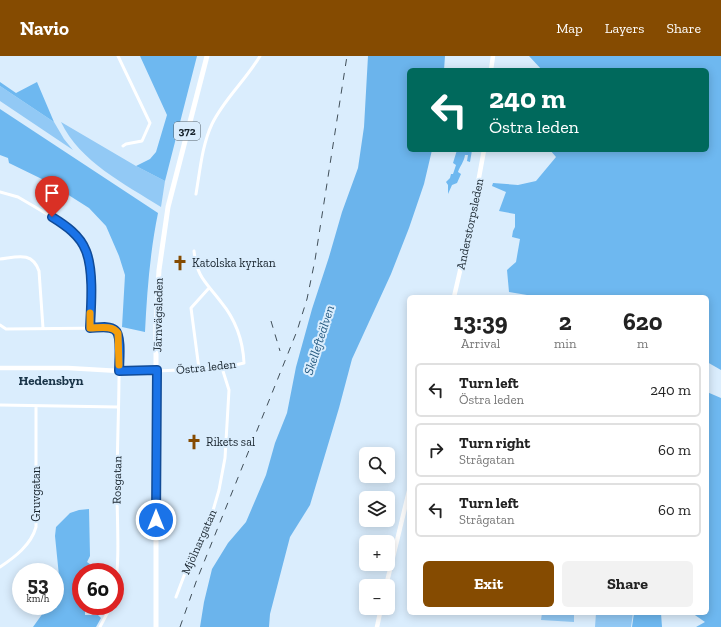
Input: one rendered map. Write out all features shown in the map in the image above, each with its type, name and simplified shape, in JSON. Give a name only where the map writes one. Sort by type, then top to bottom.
[{"type":"main road","name":"Järnvägsleden","points":[[156,627],[157,286],[168,207],[207,56]]},
{"type":"main road","points":[[491,68],[493,56]]},
{"type":"main road","name":"Anderstorpsleden","points":[[454,295],[469,232],[484,152]]},
{"type":"main road","name":"Östra leden","points":[[0,368],[68,368],[119,371],[157,370]]},
{"type":"main road","points":[[388,579],[407,499]]},
{"type":"main road","points":[[377,627],[380,615]]},
{"type":"street","points":[[118,56],[150,124],[142,141],[123,146]]},
{"type":"street","points":[[196,194],[205,148],[213,123],[220,110],[260,56]]},
{"type":"street","points":[[0,192],[18,197],[64,224],[82,243],[86,250],[89,265],[90,328],[6,329],[0,325]]},
{"type":"street","points":[[194,251],[200,276],[209,288],[190,308],[199,369]]},
{"type":"street","points":[[0,259],[24,256],[36,265],[38,271],[43,328]]},
{"type":"street","name":"Östra leden","points":[[157,370],[222,368],[244,363],[242,345],[233,323],[222,303],[209,288]]},
{"type":"street","name":"Rosgatan","points":[[90,328],[108,328],[115,330],[118,333],[119,340],[117,563]]},
{"type":"street","name":"Mjölnargatan","points":[[176,597],[193,552],[212,514],[222,478],[225,458],[229,390],[222,368]]},
{"type":"street","points":[[0,406],[118,407]]},
{"type":"street","name":"Gruvgatan","points":[[0,567],[22,550],[30,540],[36,526],[36,406]]},
{"type":"street","points":[[100,627],[106,615]]},
{"type":"shaded area","points":[[140,56],[197,56],[165,181],[136,166],[150,159],[156,152],[167,115]]},
{"type":"shaded area","points":[[529,56],[721,56],[721,370],[709,363],[709,295],[527,295],[509,292],[507,270],[516,262],[520,239],[512,237],[515,227],[515,214],[499,211],[506,192],[492,186],[493,183],[518,185],[536,181],[556,157],[552,152],[709,152],[709,68],[540,68]]},
{"type":"shaded area","points":[[0,82],[16,93],[37,82],[54,122],[0,86]]},
{"type":"shaded area","points":[[0,86],[54,122],[64,139],[73,150],[0,101]]},
{"type":"shaded area","points":[[0,109],[158,213],[149,272],[145,332],[122,327],[125,275],[119,256],[106,226],[89,208],[48,182],[9,163],[8,158],[0,155]]},
{"type":"shaded area","points":[[61,122],[136,166],[165,181],[161,207],[119,181],[91,160],[69,136]]},
{"type":"shaded area","points":[[456,152],[472,152],[470,162],[467,161],[468,155],[465,155],[458,172],[461,174],[457,183],[452,185],[448,194],[448,185],[446,182],[450,178],[451,174],[453,174],[456,165],[453,163]]},
{"type":"shaded area","points":[[709,393],[721,398],[721,627],[696,627],[705,622],[695,615],[709,615]]},
{"type":"shaded area","points":[[89,509],[90,556],[87,562],[88,563],[72,563],[72,615],[98,615],[101,618],[96,627],[33,627],[42,615],[64,615],[64,563],[58,563],[55,536],[56,527],[70,513]]},
{"type":"shaded area","points":[[542,615],[574,615],[574,622],[541,620]]},
{"type":"shaded area","points":[[596,615],[633,615],[631,627],[595,627]]},
{"type":"shaded area","points":[[634,615],[661,615],[662,627],[632,627]]},
{"type":"water","name":"Skellefteälven","points":[[368,56],[445,56],[444,68],[407,68],[407,152],[432,152],[424,184],[391,274],[352,359],[310,505],[290,537],[270,614],[269,627],[200,627],[212,569],[228,543],[246,522],[266,475],[275,443],[287,413],[296,367],[312,309],[342,212],[358,168],[364,127]]},
{"type":"railway","points":[[180,627],[196,582],[297,331],[307,299],[315,260],[347,56]]},
{"type":"railway","points":[[271,321],[280,351]]},
{"type":"slow traffic","points":[[90,313],[90,328],[108,328],[115,330],[118,333],[119,365]]},
{"type":"place","name":"Katolska kyrkan","points":[[180,263]]},
{"type":"place","name":"Rikets sal","points":[[194,442]]},
{"type":"district","name":"Hedensbyn","points":[[51,380]]},
{"type":"route","points":[[52,217],[70,229],[86,250],[89,265],[90,328],[108,328],[115,330],[118,333],[119,371],[157,370],[156,520]]}]
